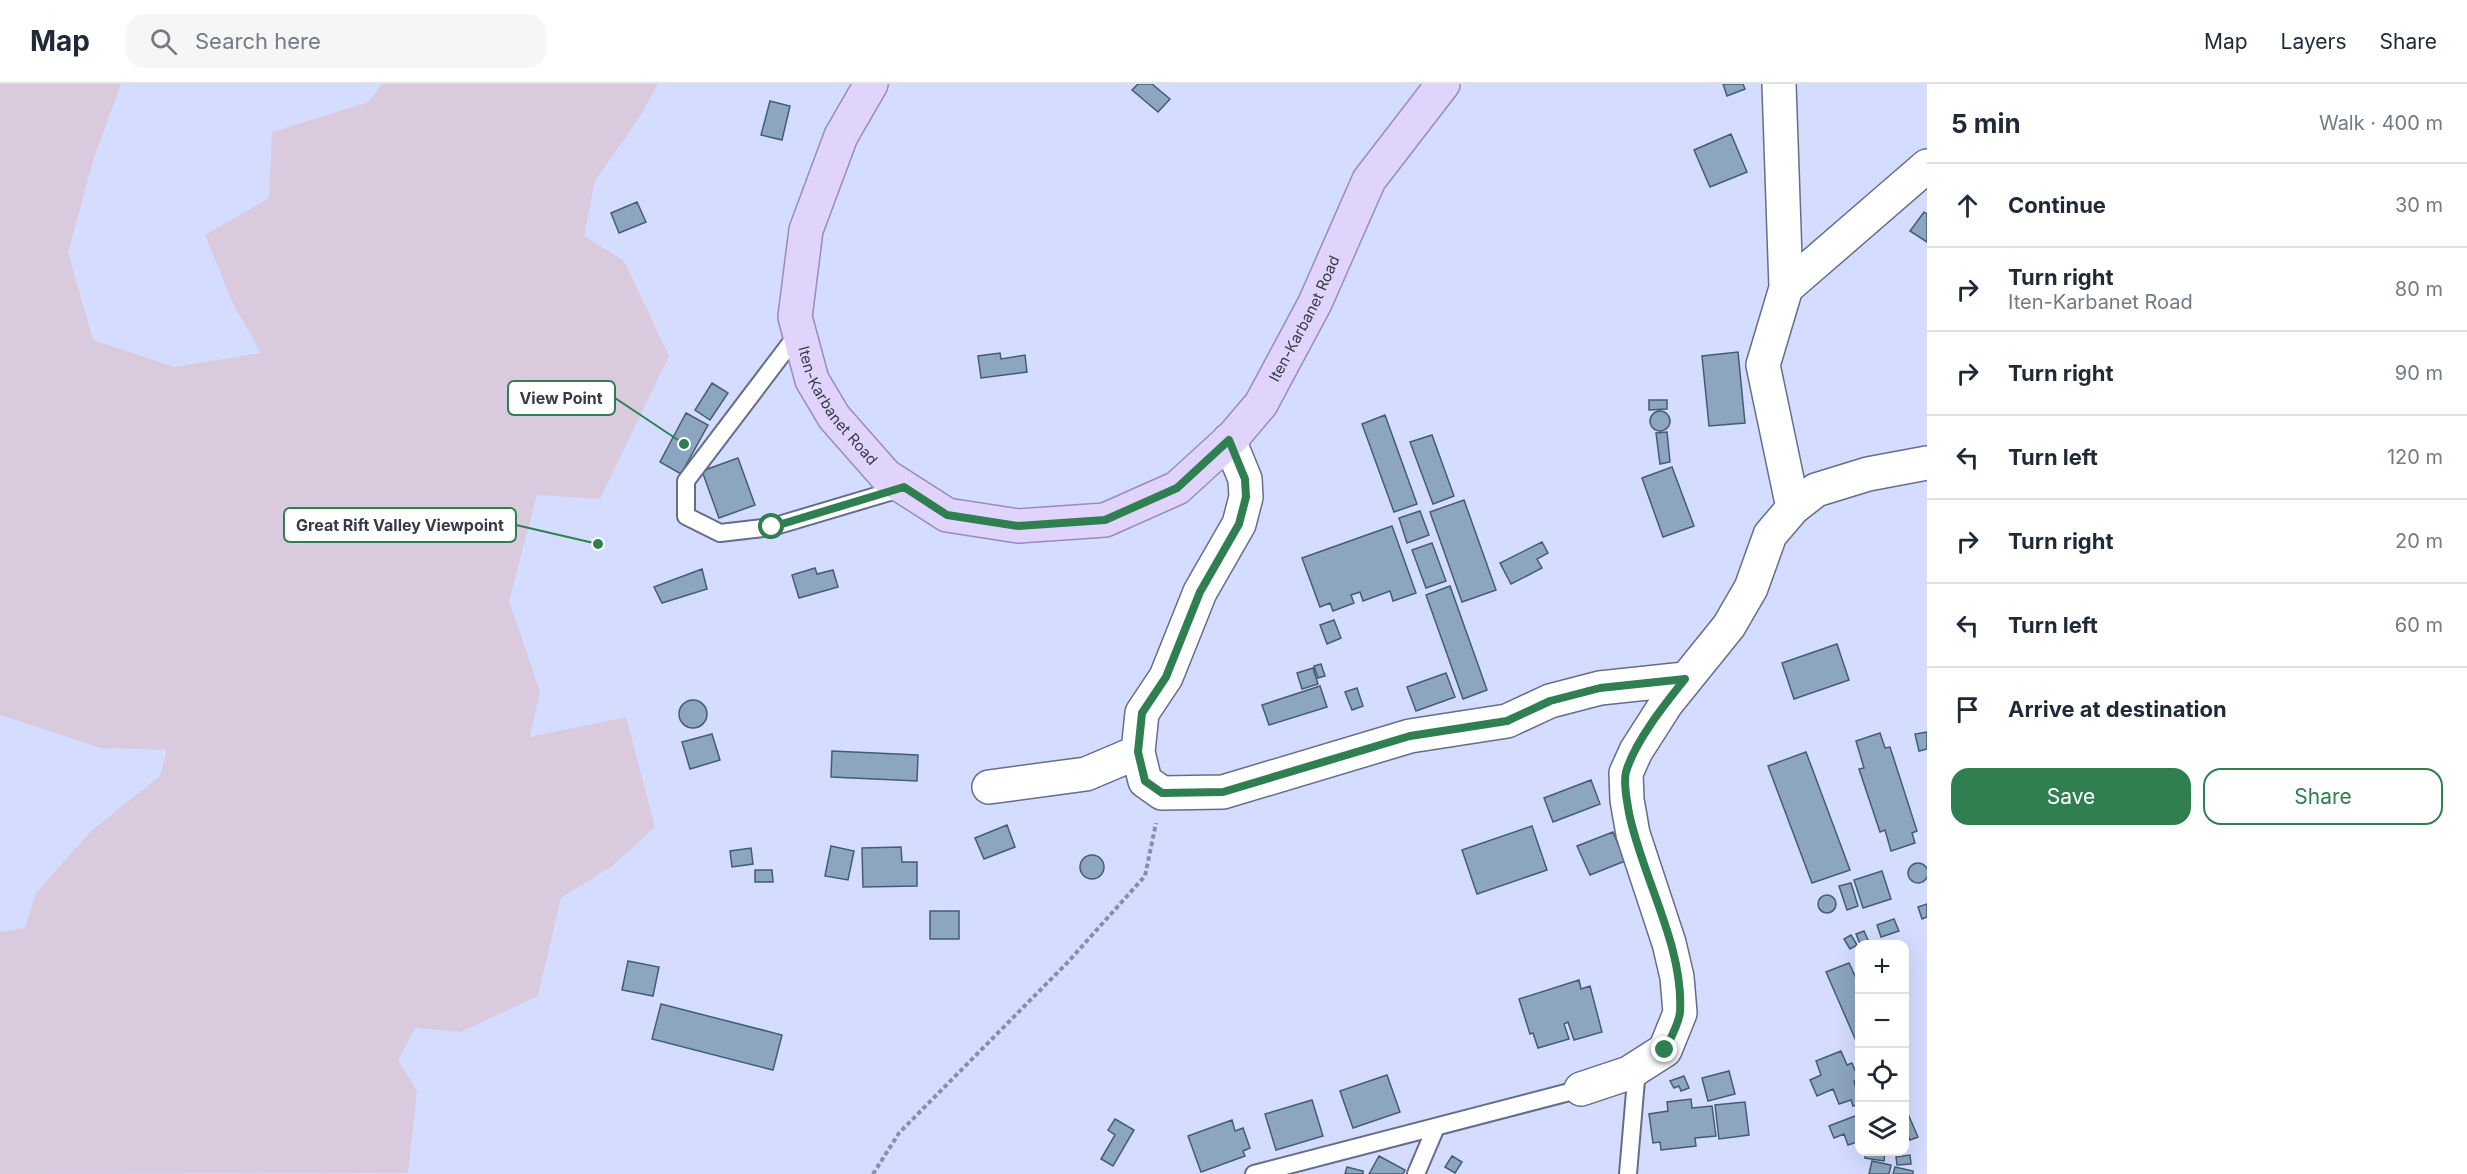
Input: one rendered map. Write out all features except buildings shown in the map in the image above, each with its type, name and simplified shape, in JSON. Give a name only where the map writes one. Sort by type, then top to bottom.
[{"type":"main road","name":"Iten-Karbanet Road","points":[[871,84],[841,136],[806,230],[795,317],[813,380],[834,417],[886,476],[947,515],[1018,526],[1105,520],[1177,488],[1229,440],[1261,404],[1316,303],[1369,180],[1443,84]]},
{"type":"street","points":[[1779,84],[1786,288],[1762,365],[1793,508]]},
{"type":"street","points":[[1786,288],[1927,166]]},
{"type":"street","points":[[1229,440],[1245,479],[1246,497],[1239,524],[1200,592],[1166,677],[1142,713],[1138,752],[1145,781],[1162,793],[1223,792],[1410,736],[1507,721],[1550,701],[1600,688],[1685,679]]},
{"type":"street","points":[[1581,1089],[1629,1073],[1665,1050],[1680,1013],[1677,977],[1670,944],[1633,834],[1627,800],[1626,773],[1636,751],[1685,679],[1729,626],[1751,588],[1770,535],[1793,508],[1816,490],[1868,474],[1927,463]]},
{"type":"street","points":[[988,787],[1086,774],[1138,752]]},
{"type":"lane","points":[[799,332],[686,481],[686,516],[720,533],[772,527],[904,487]]},
{"type":"lane","points":[[1628,1174],[1637,1068]]},
{"type":"lane","points":[[1254,1174],[1581,1089]]},
{"type":"lane","points":[[1416,1174],[1436,1127]]},
{"type":"path","points":[[873,1174],[899,1133],[1067,963],[1145,876],[1162,793]]},
{"type":"shaded area","points":[[0,84],[121,84],[93,161],[68,252],[93,340],[175,367],[261,353],[233,304],[205,235],[269,198],[272,132],[369,102],[382,84],[658,84],[641,115],[595,181],[584,236],[624,261],[669,356],[600,499],[537,495],[509,601],[540,691],[530,737],[626,717],[655,827],[612,866],[561,898],[538,996],[461,1032],[415,1028],[398,1060],[417,1091],[408,1173],[0,1174],[0,932],[25,928],[36,893],[92,830],[160,776],[167,750],[101,748],[0,715]]},
{"type":"place","name":"View Point","points":[[684,444]]},
{"type":"place","name":"Great Rift Valley Viewpoint","points":[[598,544]]},
{"type":"route","points":[[772,527],[904,487],[947,515],[1018,526],[1105,520],[1177,488],[1229,440],[1245,479],[1246,497],[1239,524],[1200,592],[1166,677],[1142,713],[1138,752],[1145,781],[1162,793],[1223,792],[1410,736],[1507,721],[1550,701],[1600,688],[1685,679],[1636,751],[1626,773],[1627,800],[1633,834],[1670,944],[1677,977],[1680,1013],[1665,1050]]}]
